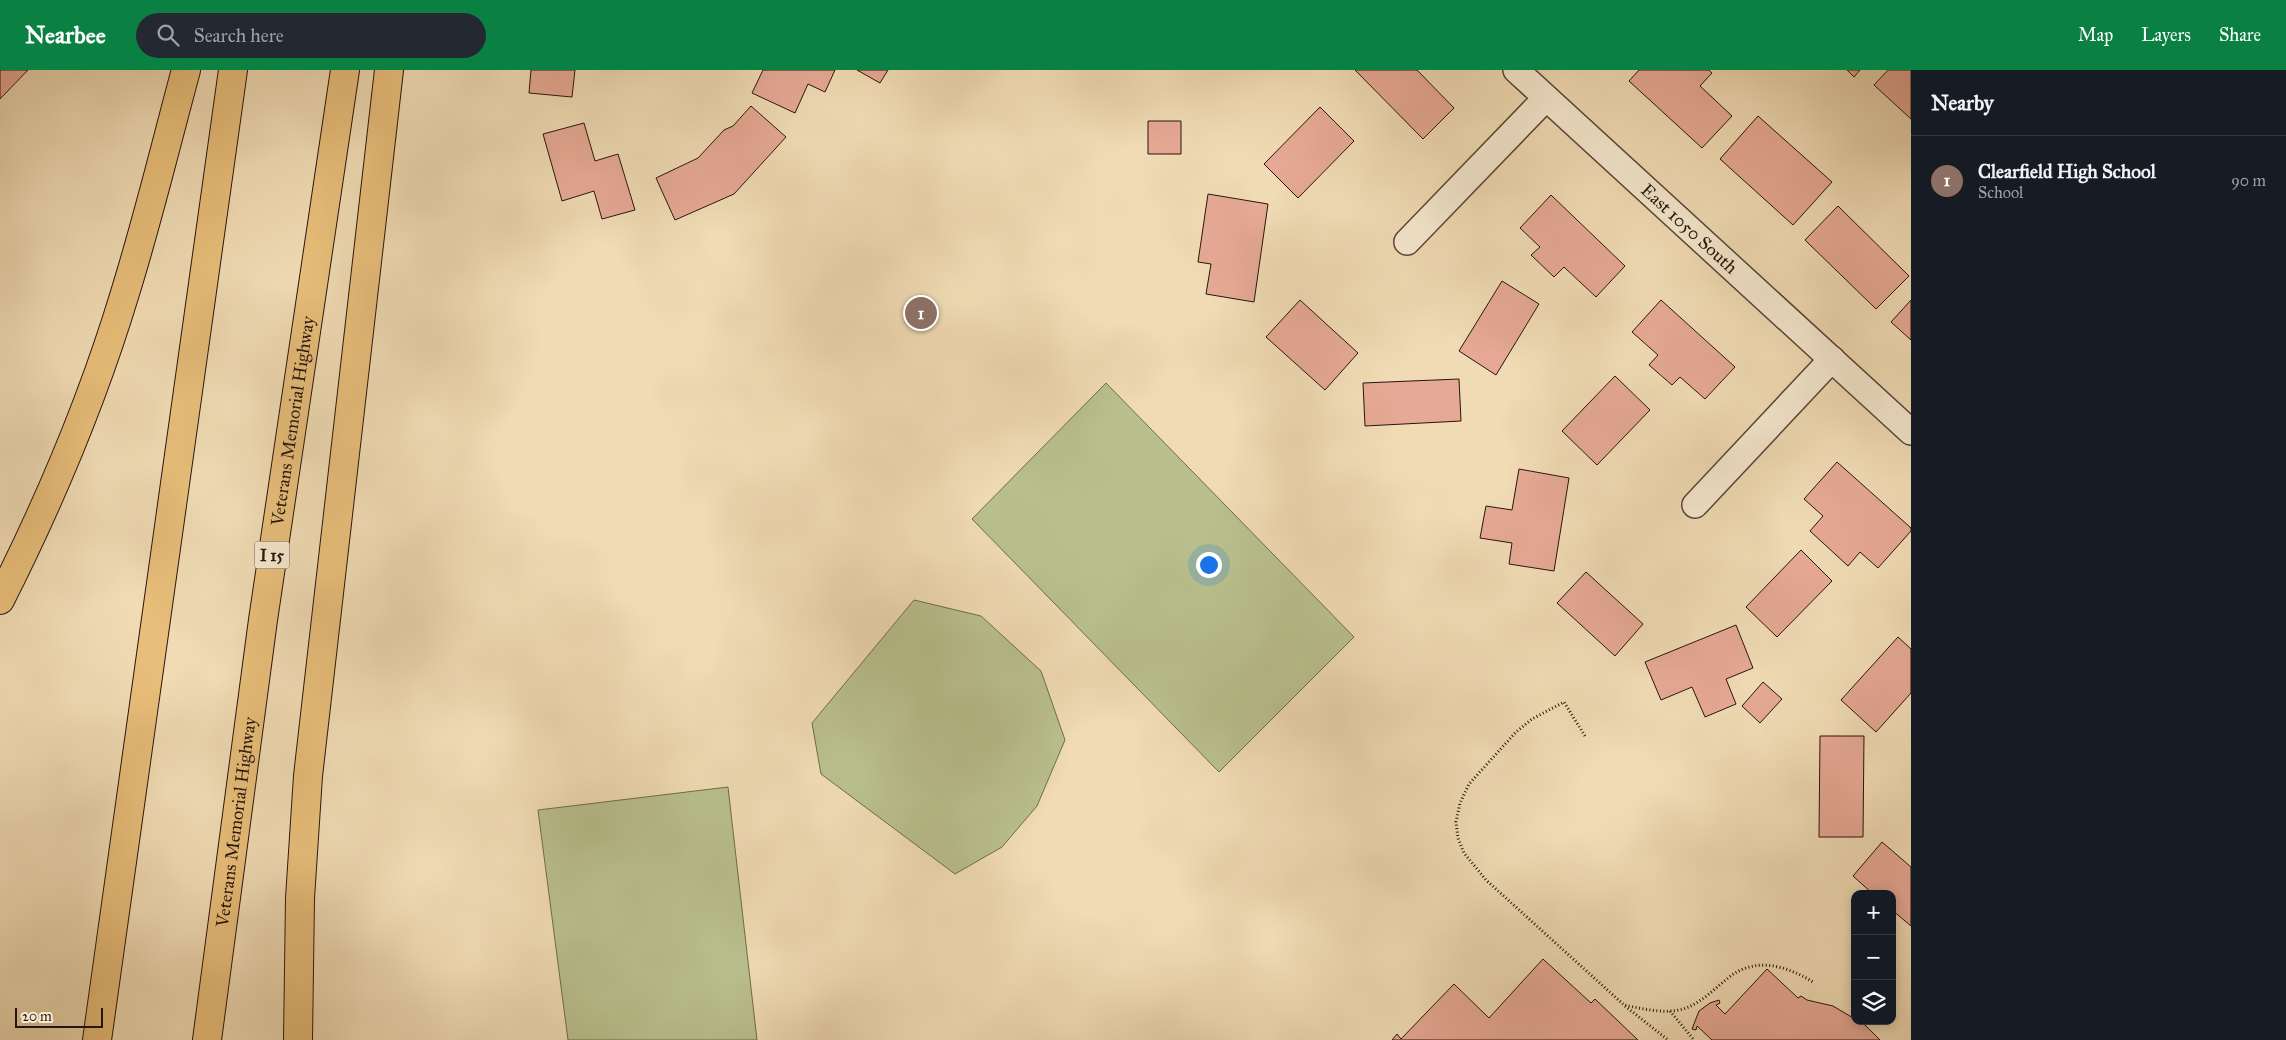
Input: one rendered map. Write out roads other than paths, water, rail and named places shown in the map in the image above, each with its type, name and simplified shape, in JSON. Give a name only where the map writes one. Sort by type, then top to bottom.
[{"type":"highway","points":[[0,600],[42,516],[77,431],[108,346],[126,292],[186,70]]},
{"type":"highway","points":[[97,1040],[233,70]]},
{"type":"highway","name":"Veterans Memorial Highway","points":[[207,1040],[263,620],[345,70]]},
{"type":"highway","points":[[298,1040],[300,898],[308,776],[389,70]]},
{"type":"street","name":"East 1050 South","points":[[1516,70],[1911,432]]},
{"type":"street","points":[[1407,242],[1546,98]]},
{"type":"street","points":[[1695,505],[1832,359]]},
{"type":"place","name":"Clearfield High School","points":[[921,313]]}]
